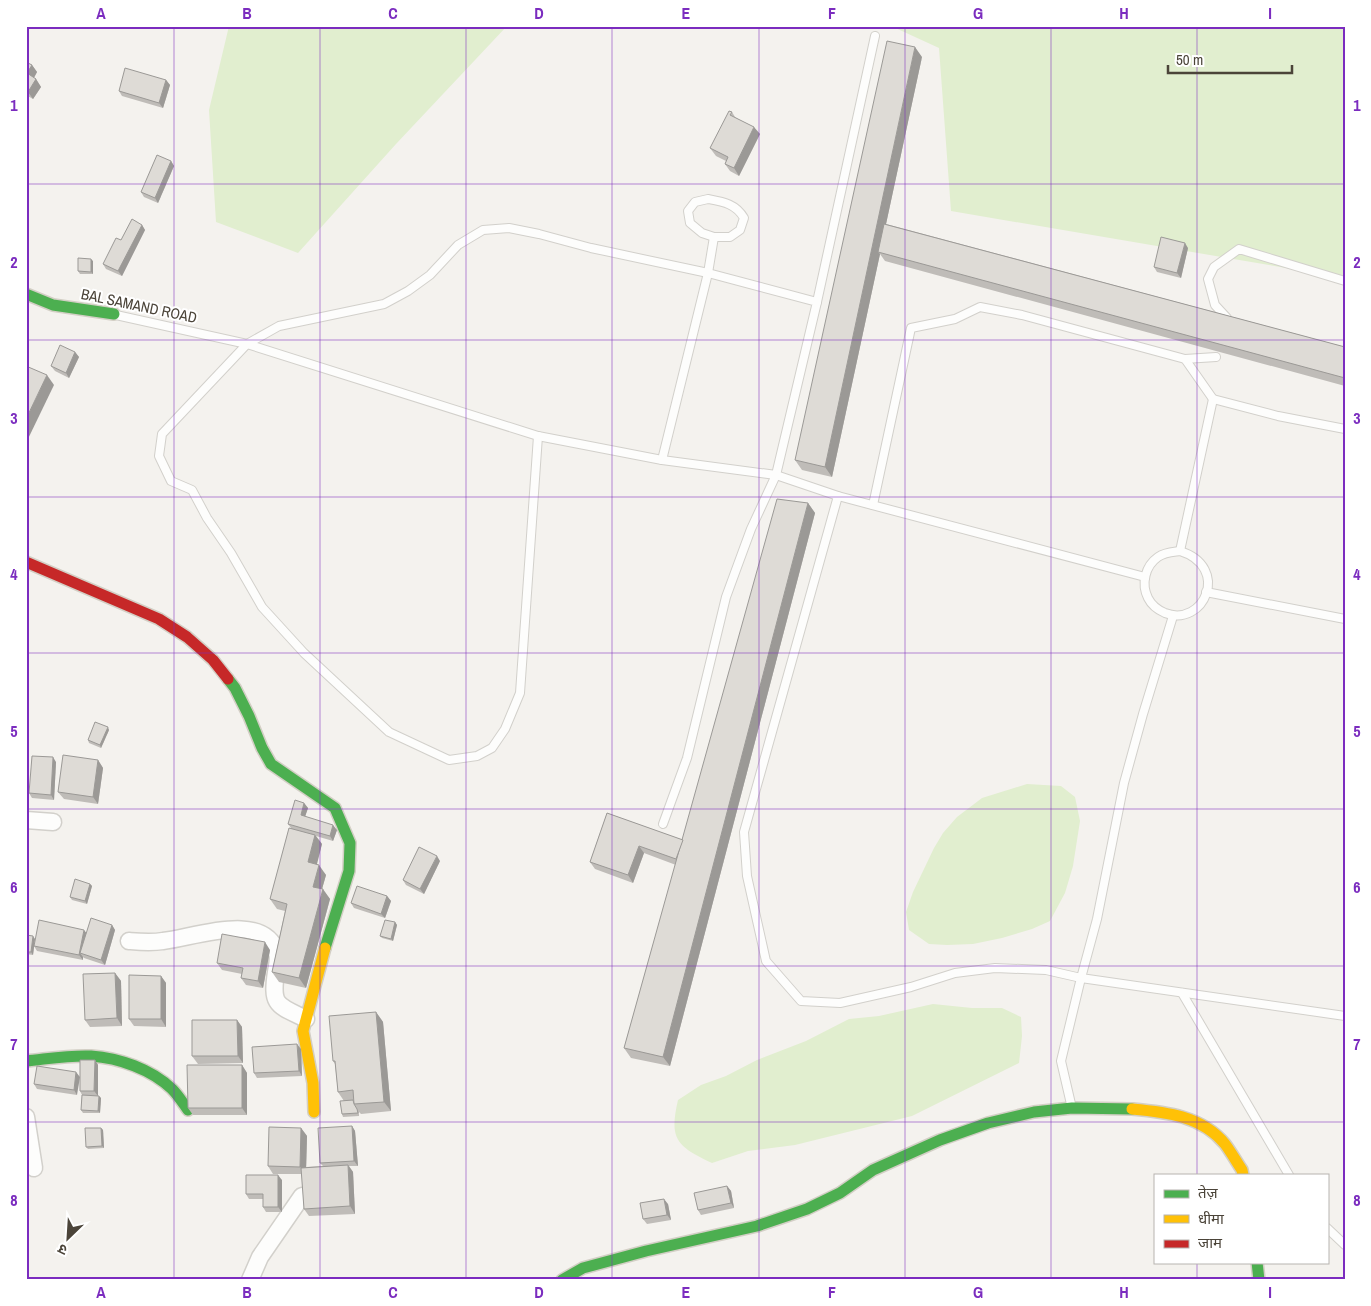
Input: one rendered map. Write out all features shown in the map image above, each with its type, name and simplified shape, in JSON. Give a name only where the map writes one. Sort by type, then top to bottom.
[{"type":"main road","name":"BAL SAMAND ROAD","points":[[26,294],[53,304],[114,314]]},
{"type":"main road","points":[[26,562],[159,619],[187,637],[218,667],[235,688],[271,764],[336,808],[350,844],[349,871],[322,957],[303,1031],[313,1083],[314,1112]]},
{"type":"main road","points":[[26,1061],[93,1056],[111,1059],[161,1080],[172,1089],[188,1110]]},
{"type":"main road","points":[[562,1280],[583,1268],[646,1251],[757,1226],[807,1210],[840,1193],[873,1170],[940,1140],[988,1123],[1034,1112],[1072,1108],[1118,1108],[1158,1111],[1199,1122],[1224,1143],[1244,1174]]},
{"type":"main road","points":[[1257,1264],[1259,1280]]},
{"type":"street","points":[[26,820],[53,822]]},
{"type":"street","points":[[129,940],[149,943],[219,930],[249,930],[266,938],[275,945],[278,957],[273,991],[277,1002],[285,1009],[306,1019]]},
{"type":"street","points":[[26,1117],[34,1168]]},
{"type":"street","points":[[250,1280],[260,1258],[302,1196]]},
{"type":"lane","points":[[663,824],[687,758],[726,597],[751,529],[776,475],[817,302],[875,36]]},
{"type":"lane","points":[[708,199],[725,202],[739,208],[744,218],[740,230],[730,237],[714,237],[702,233],[690,223],[688,211],[695,202],[708,199]]},
{"type":"lane","points":[[538,436],[520,693],[505,730],[492,748],[478,756],[449,760],[389,732],[304,653],[262,607],[231,553],[207,518],[192,490],[171,480],[159,456],[162,434],[247,344],[279,326],[384,304],[408,291],[430,275],[458,245],[483,230],[508,228],[539,234],[591,248],[708,273],[817,302]]},
{"type":"lane","points":[[662,460],[708,273],[714,237]]},
{"type":"lane","points":[[1228,318],[1215,305],[1208,279],[1214,267],[1239,249],[1345,281]]},
{"type":"lane","points":[[873,504],[911,328],[955,319],[980,307],[1022,315],[1185,358],[1216,357]]},
{"type":"lane","name":"BAL SAMAND ROAD","points":[[114,314],[247,344],[538,436],[662,460],[776,475],[838,496],[1144,577]]},
{"type":"lane","points":[[1185,358],[1213,399],[1278,416],[1345,429]]},
{"type":"lane","points":[[1180,551],[1213,399]]},
{"type":"lane","points":[[838,496],[744,832],[747,876],[766,961],[801,1001],[840,1003],[911,987],[955,973],[995,968],[1046,970],[1081,978],[1345,1016]]},
{"type":"lane","points":[[1180,551],[1197,558],[1205,568],[1209,581],[1204,601],[1192,612],[1173,616],[1158,610],[1150,601],[1145,593],[1144,577],[1148,567],[1158,557],[1168,552],[1180,551]]},
{"type":"lane","points":[[1206,592],[1345,619]]},
{"type":"lane","points":[[1072,1108],[1061,1061],[1097,919],[1124,783],[1142,714],[1173,616]]},
{"type":"lane","points":[[1182,993],[1288,1174]]},
{"type":"lane","points":[[1328,1229],[1345,1245]]},
{"type":"green space","points":[[229,26],[507,26],[396,144],[298,253],[216,222],[209,110]]},
{"type":"green space","points":[[891,26],[1345,26],[1345,278],[951,211],[939,48]]},
{"type":"green space","points":[[1027,784],[1061,786],[1075,797],[1080,821],[1073,866],[1065,893],[1050,921],[1032,929],[1002,938],[973,944],[929,944],[909,930],[906,912],[913,892],[943,833],[957,817],[982,798]]},
{"type":"green space","points":[[933,1004],[972,1008],[1002,1008],[1021,1017],[1022,1036],[1019,1063],[912,1116],[795,1145],[748,1151],[712,1163],[690,1151],[678,1140],[674,1124],[678,1100],[701,1085],[806,1041],[849,1019],[879,1016]]},
{"type":"building","points":[[887,41],[915,47],[825,467],[795,460]]},
{"type":"building","points":[[26,62],[32,65],[27,73],[36,79],[28,92],[26,91]]},
{"type":"building","points":[[125,68],[166,80],[159,103],[119,91]]},
{"type":"building","points":[[729,111],[732,112],[730,115],[754,127],[734,168],[725,164],[728,157],[710,148]]},
{"type":"building","points":[[157,155],[171,161],[155,198],[141,192]]},
{"type":"building","points":[[132,219],[142,225],[118,271],[103,264],[116,238],[121,240]]},
{"type":"building","points":[[884,224],[1345,347],[1345,378],[878,252]]},
{"type":"building","points":[[1161,237],[1185,243],[1177,273],[1154,267]]},
{"type":"building","points":[[78,258],[91,259],[91,272],[78,271]]},
{"type":"building","points":[[60,345],[75,352],[66,373],[51,366]]},
{"type":"building","points":[[26,366],[47,375],[26,419]]},
{"type":"building","points":[[777,499],[808,503],[663,1057],[624,1048]]},
{"type":"building","points":[[95,722],[108,727],[100,745],[88,740]]},
{"type":"building","points":[[63,755],[98,760],[93,797],[58,792]]},
{"type":"building","points":[[32,756],[53,757],[51,795],[29,793]]},
{"type":"building","points":[[295,800],[304,803],[301,815],[333,825],[330,836],[288,824]]},
{"type":"building","points":[[607,813],[683,840],[676,859],[639,846],[628,875],[590,862]]},
{"type":"building","points":[[289,828],[315,835],[308,862],[319,865],[313,887],[323,889],[299,978],[272,972],[287,904],[270,899]]},
{"type":"building","points":[[419,847],[437,856],[420,889],[403,880]]},
{"type":"building","points":[[75,879],[90,884],[85,901],[70,897]]},
{"type":"building","points":[[357,886],[387,896],[381,914],[351,903]]},
{"type":"building","points":[[91,918],[112,925],[101,960],[80,953]]},
{"type":"building","points":[[39,920],[84,930],[79,955],[34,946]]},
{"type":"building","points":[[385,920],[395,922],[391,939],[380,936]]},
{"type":"building","points":[[222,934],[265,942],[258,981],[241,978],[243,968],[217,963]]},
{"type":"building","points":[[26,935],[33,936],[31,952],[26,952]]},
{"type":"building","points":[[115,973],[117,1018],[85,1020],[83,974]]},
{"type":"building","points":[[129,975],[161,976],[161,1019],[129,1019]]},
{"type":"building","points":[[376,1012],[384,1102],[354,1104],[353,1090],[338,1092],[329,1016]]},
{"type":"building","points":[[192,1020],[237,1020],[238,1056],[192,1056]]},
{"type":"building","points":[[297,1044],[299,1071],[254,1073],[252,1047]]},
{"type":"building","points":[[80,1060],[95,1060],[94,1091],[80,1091]]},
{"type":"building","points":[[187,1065],[242,1065],[242,1108],[188,1108]]},
{"type":"building","points":[[37,1066],[76,1072],[74,1090],[34,1084]]},
{"type":"building","points":[[82,1095],[99,1096],[98,1111],[81,1110]]},
{"type":"building","points":[[353,1100],[358,1113],[342,1114],[340,1101]]},
{"type":"building","points":[[352,1126],[354,1161],[320,1163],[318,1128]]},
{"type":"building","points":[[269,1127],[301,1128],[300,1167],[268,1166]]},
{"type":"building","points":[[85,1128],[101,1128],[102,1146],[86,1147]]},
{"type":"building","points":[[348,1165],[350,1206],[304,1209],[301,1168]]},
{"type":"building","points":[[246,1175],[278,1175],[278,1207],[263,1207],[263,1194],[246,1194]]},
{"type":"building","points":[[727,1186],[731,1203],[698,1210],[694,1193]]},
{"type":"building","points":[[664,1199],[667,1215],[643,1219],[640,1203]]},
{"type":"traffic: fast","points":[[26,294],[53,305],[114,314]]},
{"type":"traffic: fast","points":[[228,679],[235,688],[271,764],[335,808],[350,843],[349,871],[325,948]]},
{"type":"traffic: fast","points":[[26,1061],[91,1056],[123,1062],[145,1070],[164,1082],[174,1091],[188,1110]]},
{"type":"traffic: fast","points":[[562,1280],[583,1268],[646,1251],[757,1226],[807,1209],[840,1193],[873,1170],[940,1140],[988,1123],[1034,1112],[1072,1108],[1132,1109]]},
{"type":"traffic: fast","points":[[1257,1264],[1259,1280]]},
{"type":"traffic: slow","points":[[314,1112],[313,1083],[303,1031],[325,948]]},
{"type":"traffic: slow","points":[[1132,1109],[1183,1117],[1206,1127],[1225,1144],[1243,1174]]},
{"type":"traffic: jam","points":[[26,562],[159,619],[187,637],[213,660],[228,679]]}]
